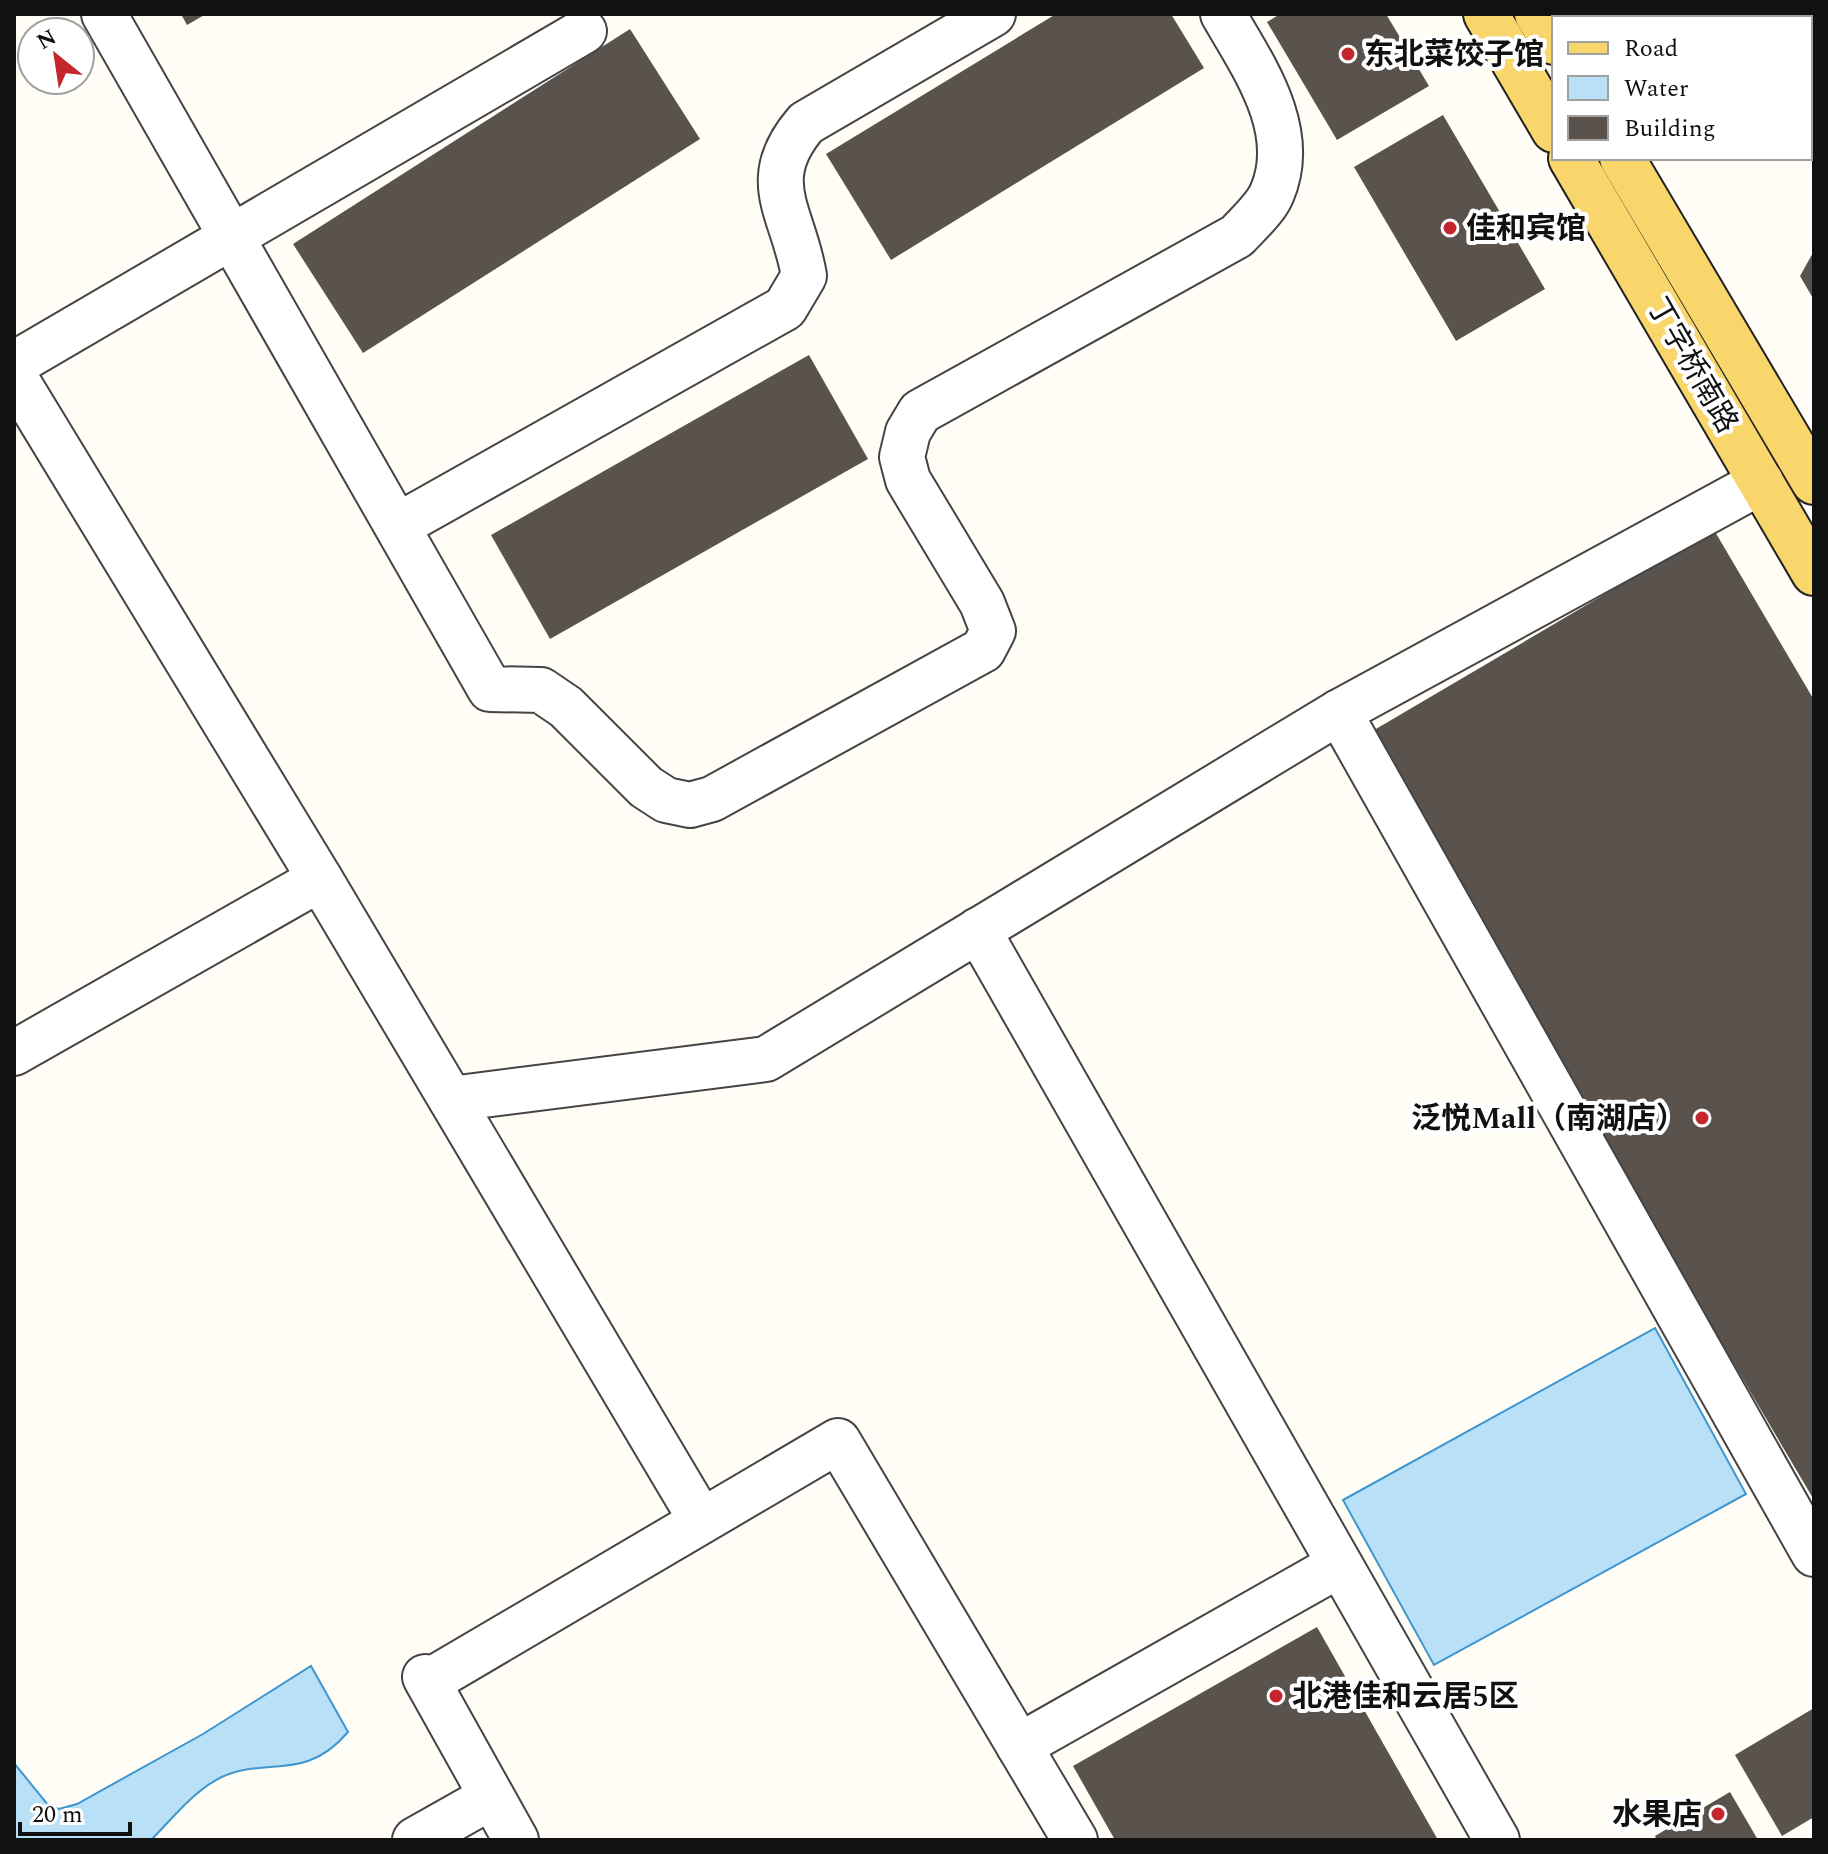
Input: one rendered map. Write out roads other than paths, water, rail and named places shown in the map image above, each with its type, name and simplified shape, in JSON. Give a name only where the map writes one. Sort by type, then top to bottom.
[{"type":"main road","points":[[1486,14],[1552,127]]},
{"type":"main road","points":[[1537,14],[1552,39]]},
{"type":"main road","name":"丁字桥南路","points":[[1572,160],[1814,573]]},
{"type":"main road","name":"丁字桥南路","points":[[1623,160],[1814,482]]},
{"type":"street","points":[[104,14],[399,525],[490,689],[541,690],[566,707],[646,787],[666,800],[690,805],[712,799],[983,650],[993,631],[982,603],[908,480],[902,457],[908,432],[920,412],[1237,236],[1272,194],[1280,146],[1270,96],[1223,14]]},
{"type":"street","points":[[399,525],[785,308],[804,276],[799,244],[785,211],[778,176],[787,145],[806,123],[993,14]]},
{"type":"street","points":[[14,364],[584,31]]},
{"type":"street","points":[[14,376],[320,879],[701,1520]]},
{"type":"street","points":[[451,1099],[766,1059],[1339,712],[1761,482]]},
{"type":"street","points":[[1339,712],[1814,1554]]},
{"type":"street","points":[[14,1053],[320,879]]},
{"type":"street","points":[[978,930],[1497,1840]]},
{"type":"street","points":[[516,1840],[426,1680],[838,1441],[1075,1840]]},
{"type":"street","points":[[1019,1746],[1339,1565]]},
{"type":"street","points":[[415,1840],[491,1797]]},
{"type":"water","points":[[1655,1328],[1746,1494],[1434,1665],[1343,1500]]},
{"type":"water","points":[[311,1666],[348,1732],[315,1758],[299,1764],[250,1769],[216,1780],[190,1800],[151,1840],[14,1840],[14,1763],[48,1805],[59,1809],[77,1804],[203,1734]]},
{"type":"place","name":"东北菜饺子馆","points":[[1348,54]]},
{"type":"place","name":"佳和宾馆","points":[[1450,228]]},
{"type":"place","name":"泛悦Mall（南湖店）","points":[[1702,1118]]},
{"type":"place","name":"北港佳和云居5区","points":[[1276,1696]]},
{"type":"place","name":"水果店","points":[[1718,1814]]}]
